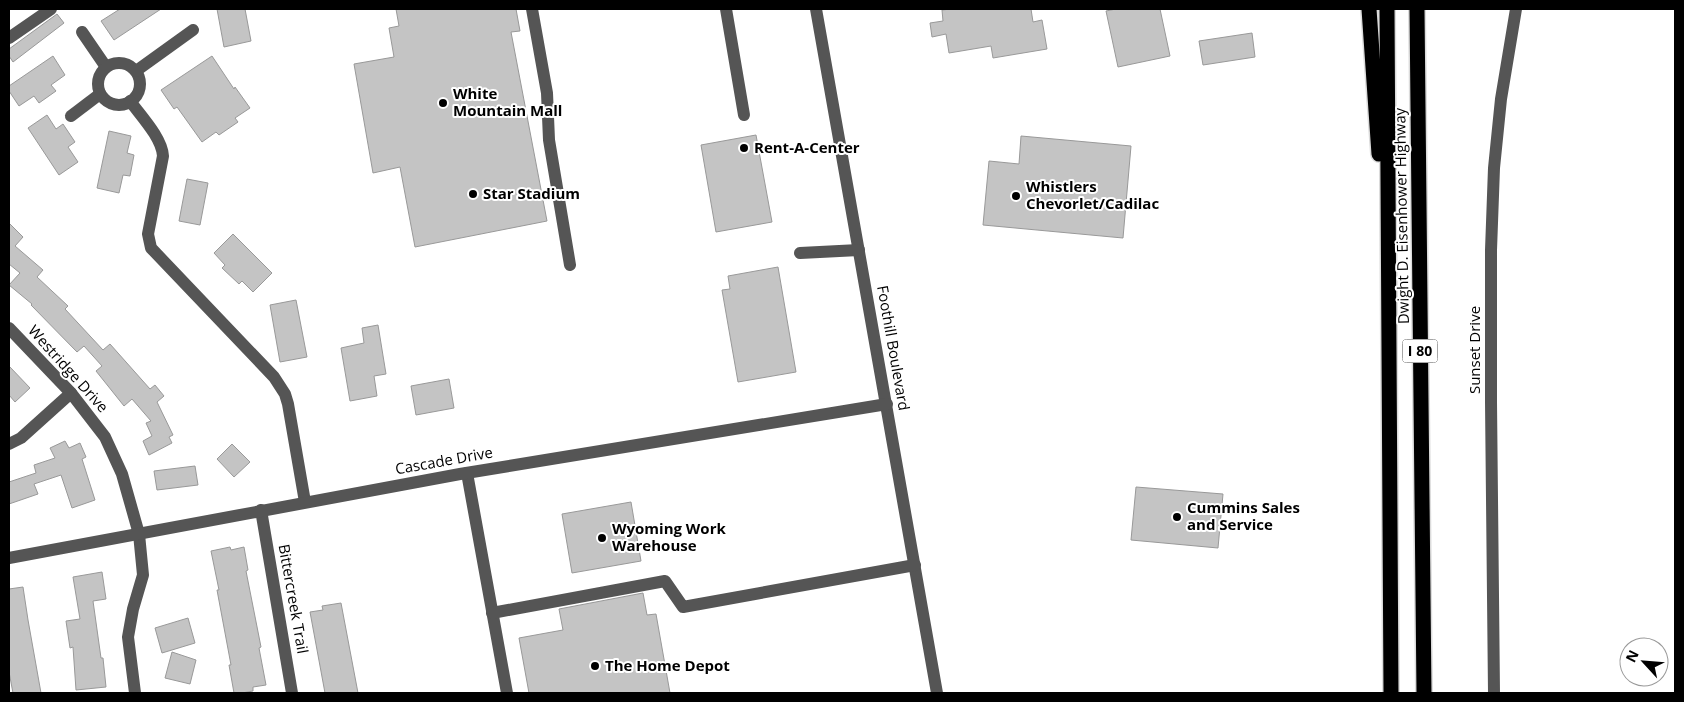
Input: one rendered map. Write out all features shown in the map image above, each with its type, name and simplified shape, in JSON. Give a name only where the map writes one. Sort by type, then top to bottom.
[{"type":"highway","points":[[1369,9],[1389,310]]},
{"type":"highway","name":"Dwight D. Eisenhower Highway","points":[[1387,9],[1391,693]]},
{"type":"highway","name":"Dwight D. Eisenhower Highway","points":[[1417,9],[1424,693]]},
{"type":"highway","points":[[1419,186],[1424,9]]},
{"type":"street","points":[[9,38],[51,9]]},
{"type":"street","points":[[532,9],[547,93],[549,140],[570,265]]},
{"type":"street","points":[[726,9],[744,115]]},
{"type":"street","name":"Foothill Boulevard","points":[[816,9],[938,693]]},
{"type":"street","name":"Sunset Drive","points":[[1494,693],[1491,241],[1494,168],[1501,99],[1516,9]]},
{"type":"street","points":[[136,71],[193,30]]},
{"type":"street","points":[[82,32],[106,67]]},
{"type":"street","points":[[120,63],[129,65],[136,71],[140,80],[139,90],[135,98],[127,104],[108,103],[100,94],[98,79],[103,70],[110,64],[120,63]]},
{"type":"street","points":[[71,116],[100,94]]},
{"type":"street","points":[[130,101],[156,137],[162,149],[148,234],[152,248],[274,377],[282,389],[290,413],[305,502]]},
{"type":"street","points":[[800,253],[859,250]]},
{"type":"street","name":"Westridge Drive","points":[[9,328],[71,393],[105,437],[122,474],[139,534],[143,575],[128,637],[135,693]]},
{"type":"street","points":[[9,444],[21,438],[71,393]]},
{"type":"street","name":"Cascade Drive","points":[[9,558],[467,473],[887,404]]},
{"type":"street","points":[[467,473],[507,693]]},
{"type":"street","name":"Bittercreek Trail","points":[[261,510],[292,693]]},
{"type":"street","points":[[492,613],[666,581],[683,607],[915,565]]},
{"type":"building","points":[[120,9],[161,9],[114,40],[101,21]]},
{"type":"building","points":[[217,9],[245,9],[251,41],[224,47]]},
{"type":"building","name":"White Mountain Mall","points":[[396,9],[516,9],[520,31],[511,32],[547,221],[415,247],[400,167],[373,173],[354,64],[394,57],[389,28],[399,26]]},
{"type":"building","points":[[1031,9],[1033,22],[1042,20],[1047,49],[993,58],[991,46],[949,53],[946,34],[932,37],[930,23],[943,21],[942,10]]},
{"type":"building","points":[[1116,9],[1160,9],[1170,56],[1118,67],[1106,11]]},
{"type":"building","points":[[57,14],[64,23],[13,62],[9,56],[9,49]]},
{"type":"building","points":[[1252,33],[1255,57],[1203,65],[1199,41]]},
{"type":"building","points":[[53,56],[65,75],[51,85],[56,91],[39,103],[34,96],[19,106],[9,91],[9,86]]},
{"type":"building","points":[[212,56],[234,89],[235,87],[250,108],[235,118],[238,122],[219,135],[216,132],[202,142],[177,107],[174,109],[161,90]]},
{"type":"building","points":[[47,115],[56,129],[63,124],[75,142],[68,147],[78,162],[59,175],[28,128]]},
{"type":"building","points":[[109,131],[131,136],[127,153],[134,155],[130,176],[123,175],[119,193],[97,188]]},
{"type":"building","points":[[756,135],[772,222],[716,232],[701,145]]},
{"type":"building","points":[[1021,136],[1131,146],[1123,238],[983,225],[989,161],[1019,164]]},
{"type":"building","points":[[187,179],[208,183],[200,225],[179,221]]},
{"type":"building","points":[[9,223],[23,237],[15,246],[43,270],[37,277],[68,306],[65,309],[103,350],[110,344],[150,389],[155,385],[164,396],[157,402],[173,435],[169,437],[172,443],[149,455],[143,441],[152,436],[146,423],[151,421],[132,399],[124,406],[96,371],[102,366],[84,346],[77,352],[32,304],[9,285],[20,273],[9,264]]},
{"type":"building","points":[[233,234],[272,273],[253,292],[242,281],[239,284],[222,268],[225,265],[214,253]]},
{"type":"building","points":[[778,267],[796,372],[738,382],[722,290],[730,289],[728,276]]},
{"type":"building","points":[[296,300],[307,357],[280,362],[270,305]]},
{"type":"building","points":[[378,325],[386,374],[374,376],[377,396],[350,401],[341,348],[364,343],[362,328]]},
{"type":"building","points":[[9,366],[30,388],[15,402],[9,395]]},
{"type":"building","points":[[449,379],[454,408],[416,415],[411,386]]},
{"type":"building","points":[[65,441],[69,448],[80,443],[86,457],[82,459],[95,500],[72,508],[61,475],[34,484],[38,494],[9,504],[9,482],[36,473],[34,465],[55,458],[50,448]]},
{"type":"building","points":[[232,444],[250,462],[234,477],[217,459]]},
{"type":"building","points":[[195,466],[198,485],[157,490],[154,471]]},
{"type":"building","name":"Cummins Sales and Service","points":[[1136,487],[1223,494],[1218,548],[1131,540]]},
{"type":"building","name":"Wyoming Work Warehouse","points":[[631,502],[641,561],[572,573],[562,514]]},
{"type":"building","points":[[230,547],[231,550],[244,547],[248,570],[246,571],[261,647],[259,648],[266,685],[253,687],[253,691],[242,693],[234,693],[229,665],[231,665],[217,590],[219,590],[211,551]]},
{"type":"building","points":[[102,572],[106,599],[93,601],[106,687],[76,690],[73,647],[70,648],[66,621],[80,619],[73,577]]},
{"type":"building","points":[[23,587],[41,693],[13,693],[9,672],[9,589]]},
{"type":"building","name":"The Home Depot","points":[[643,593],[647,615],[656,614],[670,693],[529,693],[519,638],[563,630],[559,609]]},
{"type":"building","points":[[341,603],[358,693],[325,693],[310,612],[323,610],[322,606]]},
{"type":"building","points":[[188,618],[195,643],[162,653],[155,628]]},
{"type":"building","points":[[172,652],[196,660],[190,684],[165,678]]},
{"type":"place","name":"White Mountain Mall","points":[[443,103]]},
{"type":"place","name":"Rent-A-Center","points":[[744,148]]},
{"type":"place","name":"Star Stadium","points":[[473,194]]},
{"type":"place","name":"Whistlers Chevorlet/Cadilac","points":[[1016,196]]},
{"type":"place","name":"Cummins Sales and Service","points":[[1177,517]]},
{"type":"place","name":"Wyoming Work Warehouse","points":[[602,538]]},
{"type":"place","name":"The Home Depot","points":[[595,666]]}]
